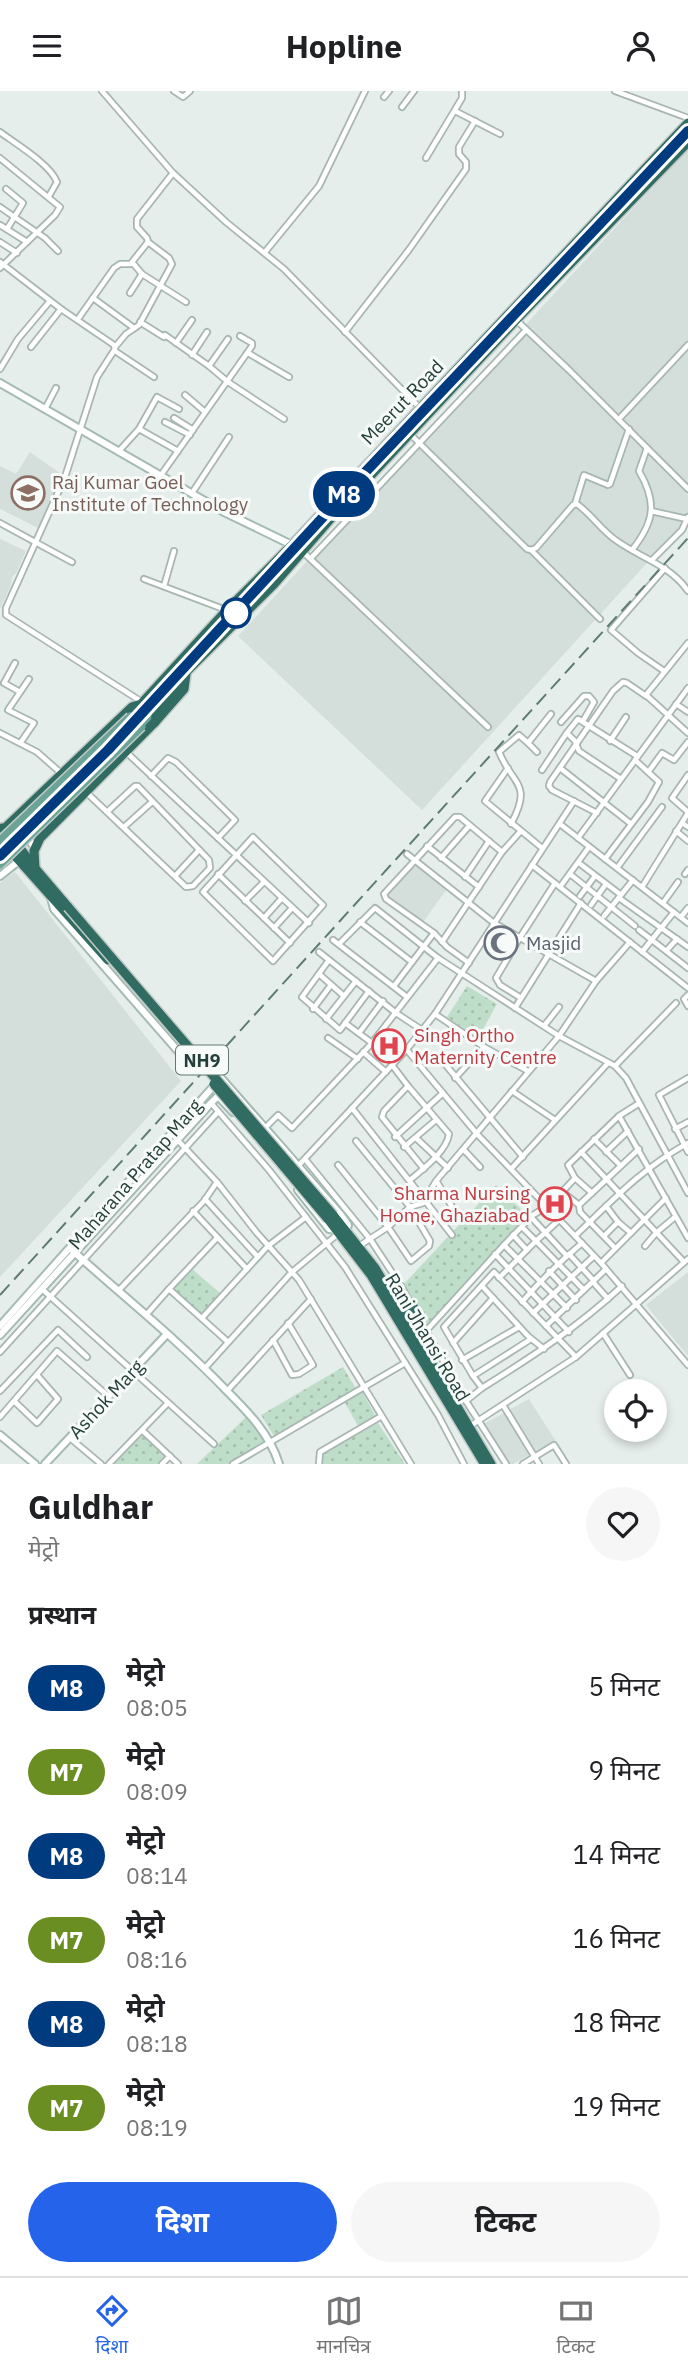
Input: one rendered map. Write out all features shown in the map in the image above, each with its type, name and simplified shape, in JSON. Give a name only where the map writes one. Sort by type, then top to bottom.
[{"type":"highway","name":"Meerut Road","points":[[3,836],[130,709],[136,704],[142,704],[307,555],[332,517],[688,123]]},
{"type":"highway","name":"Meerut Road","points":[[157,710],[182,669],[227,610],[420,408],[688,142]]},
{"type":"highway","points":[[35,868],[35,848],[40,838],[126,753],[184,689],[182,669]]},
{"type":"highway","points":[[155,722],[157,710]]},
{"type":"highway","name":"NH9","points":[[3,836],[20,860],[55,896]]},
{"type":"highway","name":"NH9","points":[[3,836],[35,868],[65,908],[341,1231]]},
{"type":"highway","name":"Rani Jhansi Road","points":[[341,1231],[359,1246],[403,1314],[415,1341]]},
{"type":"highway","name":"Rani Jhansi Road","points":[[341,1231],[415,1341],[491,1464]]},
{"type":"highway","points":[[403,1314],[414,1308]]},
{"type":"highway","name":"Rani Jhansi Road","points":[[423,1354],[485,1464]]},
{"type":"main road","points":[[3,836],[142,704]]},
{"type":"main road","points":[[3,866],[157,710]]},
{"type":"street","points":[[102,91],[173,173],[226,222],[284,269],[420,408]]},
{"type":"street","points":[[174,91],[183,97],[190,91]]},
{"type":"street","points":[[265,253],[319,186],[365,91]]},
{"type":"street","points":[[384,97],[389,91]]},
{"type":"street","points":[[402,107],[414,91]]},
{"type":"street","points":[[426,158],[462,98],[462,91]]},
{"type":"street","points":[[615,91],[688,118]]},
{"type":"street","points":[[455,110],[500,134]]},
{"type":"street","points":[[345,332],[408,251],[466,169],[466,162],[459,154],[458,147],[475,121]]},
{"type":"street","points":[[0,132],[44,165],[55,178],[57,182],[49,196]]},
{"type":"street","points":[[0,158],[49,196],[60,209],[17,253],[1,265],[154,377]]},
{"type":"street","points":[[19,822],[112,738],[142,704],[6,615],[6,608],[65,477],[97,377],[126,334],[141,322],[172,262],[148,242],[137,227],[137,219],[173,173]]},
{"type":"street","points":[[6,189],[23,202],[6,229]]},
{"type":"street","points":[[0,207],[45,238],[58,251]]},
{"type":"street","points":[[0,225],[27,242]]},
{"type":"street","points":[[0,242],[17,253]]},
{"type":"street","points":[[132,264],[148,242]]},
{"type":"street","points":[[78,320],[117,265],[132,264],[142,274],[186,302]]},
{"type":"street","points":[[130,293],[142,274]]},
{"type":"street","points":[[93,298],[135,328]]},
{"type":"street","points":[[0,369],[18,339],[50,301]]},
{"type":"street","points":[[31,347],[61,310]]},
{"type":"street","points":[[512,317],[688,488]]},
{"type":"street","points":[[176,343],[192,320]]},
{"type":"street","points":[[141,322],[176,343],[284,419]]},
{"type":"street","points":[[488,727],[307,555],[341,526],[526,330]]},
{"type":"street","points":[[192,355],[207,332]]},
{"type":"street","points":[[161,475],[248,353],[252,343],[240,335]]},
{"type":"street","points":[[209,366],[228,339]]},
{"type":"street","points":[[619,419],[688,345]]},
{"type":"street","points":[[248,353],[289,377]]},
{"type":"street","points":[[0,383],[224,512],[292,545]]},
{"type":"street","points":[[45,409],[56,388]]},
{"type":"street","points":[[185,395],[205,412]]},
{"type":"street","points":[[119,451],[139,429],[157,397],[179,409]]},
{"type":"street","points":[[174,418],[191,432]]},
{"type":"street","points":[[165,422],[191,432]]},
{"type":"street","points":[[139,429],[178,451]]},
{"type":"street","points":[[531,550],[536,548],[575,504],[584,475],[610,484],[629,429]]},
{"type":"street","points":[[409,434],[600,619]]},
{"type":"street","points":[[192,493],[229,437]]},
{"type":"street","points":[[632,550],[645,532],[650,511],[649,488],[639,471],[648,448]]},
{"type":"street","points":[[575,504],[615,540],[665,568],[688,591]]},
{"type":"street","points":[[650,511],[687,518],[682,530],[652,560]]},
{"type":"street","points":[[332,517],[341,526]]},
{"type":"street","points":[[0,523],[72,562]]},
{"type":"street","points":[[164,586],[174,551]]},
{"type":"street","points":[[664,671],[624,642],[611,628],[665,568]]},
{"type":"street","points":[[144,579],[227,610]]},
{"type":"street","points":[[646,696],[646,692],[688,643]]},
{"type":"street","points":[[16,663],[4,683],[20,692]]},
{"type":"street","points":[[21,742],[34,723],[9,710],[29,679]]},
{"type":"street","points":[[597,813],[550,788],[550,782],[613,691],[623,682],[646,696],[688,733]]},
{"type":"street","points":[[578,838],[688,688]]},
{"type":"street","points":[[561,722],[576,702],[589,696],[594,702],[583,721]]},
{"type":"street","points":[[676,703],[688,712]]},
{"type":"street","points":[[35,848],[27,837],[30,831],[146,716],[157,710]]},
{"type":"street","points":[[528,743],[551,713]]},
{"type":"street","points":[[610,741],[626,717]]},
{"type":"street","points":[[542,770],[577,720],[583,721],[636,758],[659,782],[605,859]]},
{"type":"street","points":[[0,733],[37,752],[63,774]]},
{"type":"street","points":[[566,733],[579,751],[621,779]]},
{"type":"street","points":[[512,824],[522,799],[518,785],[499,752],[519,734],[537,752]]},
{"type":"street","points":[[649,771],[662,753],[674,760],[688,742]]},
{"type":"street","points":[[126,753],[309,923]]},
{"type":"street","points":[[151,776],[169,758],[176,762],[235,820],[218,838]]},
{"type":"street","points":[[508,768],[485,801],[542,848]]},
{"type":"street","points":[[560,768],[631,823]]},
{"type":"street","points":[[642,887],[688,812],[672,798],[688,775]]},
{"type":"street","points":[[86,793],[187,887],[191,887],[210,868],[211,862],[138,786],[107,812]]},
{"type":"street","points":[[124,827],[152,801]]},
{"type":"street","points":[[506,1464],[370,1239],[302,1162],[407,1049],[435,1014],[573,801]]},
{"type":"street","points":[[617,868],[663,807]]},
{"type":"street","points":[[469,963],[384,896],[385,891],[454,817],[460,817],[502,852]]},
{"type":"street","points":[[682,823],[688,827]]},
{"type":"street","points":[[560,824],[688,923]]},
{"type":"street","points":[[441,858],[469,826]]},
{"type":"street","points":[[676,831],[688,841]]},
{"type":"street","points":[[442,942],[470,904],[502,852],[520,832]]},
{"type":"street","points":[[253,837],[322,904],[323,908],[274,960],[204,894],[204,888],[235,855],[253,837]]},
{"type":"street","points":[[465,877],[489,841]]},
{"type":"street","points":[[427,846],[479,887]]},
{"type":"street","points":[[521,998],[500,985],[496,978],[519,939],[589,847]]},
{"type":"street","points":[[175,876],[199,850]]},
{"type":"street","points":[[407,854],[519,939],[596,981]]},
{"type":"street","points":[[0,876],[3,866],[20,860]]},
{"type":"street","points":[[579,863],[688,947]]},
{"type":"street","points":[[532,865],[688,988]]},
{"type":"street","points":[[218,874],[290,943]]},
{"type":"street","points":[[570,874],[688,968]]},
{"type":"street","points":[[580,896],[596,876]]},
{"type":"street","points":[[604,916],[633,880]]},
{"type":"street","points":[[245,901],[264,882]]},
{"type":"street","points":[[663,903],[678,882]]},
{"type":"street","points":[[591,905],[606,884]]},
{"type":"street","points":[[55,896],[70,903],[185,1037],[188,1042],[186,1047],[178,1051],[54,909],[55,896]]},
{"type":"street","points":[[264,918],[282,898]]},
{"type":"street","points":[[514,1008],[581,903]]},
{"type":"street","points":[[274,928],[292,908]]},
{"type":"street","points":[[339,944],[374,908],[424,948],[514,1008],[615,1066],[626,1078],[688,1193]]},
{"type":"street","points":[[681,917],[688,908]]},
{"type":"street","points":[[642,952],[674,912]]},
{"type":"street","points":[[360,922],[412,963]]},
{"type":"street","points":[[394,986],[434,933]]},
{"type":"street","points":[[667,950],[677,939]]},
{"type":"street","points":[[333,940],[407,997]]},
{"type":"street","points":[[359,1246],[388,1227],[410,1207],[424,1201],[436,1181],[559,1035],[596,981],[630,942]]},
{"type":"street","points":[[319,952],[396,1013],[422,1030]]},
{"type":"street","points":[[266,1127],[278,1115],[292,1128],[358,1059],[438,958]]},
{"type":"street","points":[[329,960],[302,995],[313,1009],[340,1030],[369,991]]},
{"type":"street","points":[[319,974],[344,996]]},
{"type":"street","points":[[682,984],[688,978]]},
{"type":"street","points":[[326,1019],[356,981]]},
{"type":"street","points":[[313,1009],[331,985]]},
{"type":"street","points":[[688,995],[684,1000],[688,1006]]},
{"type":"street","points":[[359,1033],[383,1001]]},
{"type":"street","points":[[615,1066],[676,1003]]},
{"type":"street","points":[[544,1026],[559,1007]]},
{"type":"street","points":[[435,1014],[484,1047],[527,1071]]},
{"type":"street","points":[[345,1023],[372,1042]]},
{"type":"street","points":[[328,1038],[358,1059]]},
{"type":"street","points":[[455,1078],[484,1047]]},
{"type":"street","points":[[407,1049],[477,1134],[601,1262],[688,1365]]},
{"type":"street","points":[[363,1052],[386,1072]]},
{"type":"street","points":[[439,1057],[523,1157]]},
{"type":"street","points":[[511,1168],[608,1063]]},
{"type":"street","points":[[392,1065],[449,1137],[435,1157],[410,1180]]},
{"type":"street","name":"Maharana Pratap Marg","points":[[0,1326],[72,1250],[178,1139],[218,1096],[264,1147],[329,1229],[341,1231],[348,1224],[302,1162],[221,1078],[171,1133],[72,1250],[42,1288],[0,1335]]},
{"type":"street","points":[[688,1078],[659,1095],[688,1152]]},
{"type":"street","points":[[408,1086],[382,1114],[383,1120],[424,1169]]},
{"type":"street","points":[[211,1088],[218,1096]]},
{"type":"street","points":[[512,1091],[555,1120]]},
{"type":"street","points":[[396,1136],[443,1093]]},
{"type":"street","points":[[211,1103],[345,1266],[438,1415],[464,1464]]},
{"type":"street","points":[[592,1193],[568,1170],[568,1165],[620,1116],[638,1104]]},
{"type":"street","points":[[352,1108],[452,1234]]},
{"type":"street","points":[[0,1352],[218,1112]]},
{"type":"street","points":[[620,1116],[688,1238]]},
{"type":"street","points":[[404,1147],[436,1120]]},
{"type":"street","points":[[674,1129],[688,1122]]},
{"type":"street","points":[[606,1152],[628,1131]]},
{"type":"street","points":[[171,1133],[217,1182],[292,1272],[411,1464]]},
{"type":"street","points":[[416,1138],[448,1168]]},
{"type":"street","points":[[594,1139],[620,1165]]},
{"type":"street","points":[[338,1165],[388,1227],[408,1259],[412,1261],[429,1246],[429,1241],[410,1207],[356,1141]]},
{"type":"street","points":[[575,1236],[649,1166],[686,1144]]},
{"type":"street","points":[[579,1205],[639,1149]]},
{"type":"street","points":[[464,1150],[480,1167]]},
{"type":"street","points":[[469,1427],[576,1357],[686,1260],[643,1220],[620,1191],[581,1152]]},
{"type":"street","points":[[426,1331],[513,1235],[575,1178]]},
{"type":"street","points":[[436,1181],[457,1215]]},
{"type":"street","points":[[119,1290],[205,1199],[217,1182]]},
{"type":"street","points":[[561,1191],[579,1205],[580,1212],[615,1248]]},
{"type":"street","points":[[601,1262],[666,1198]]},
{"type":"street","points":[[205,1199],[258,1257]]},
{"type":"street","points":[[606,1206],[631,1233]]},
{"type":"street","points":[[193,1211],[247,1269]]},
{"type":"street","points":[[202,1318],[268,1246],[306,1216]]},
{"type":"street","points":[[531,1217],[608,1299]]},
{"type":"street","points":[[645,1246],[676,1217]]},
{"type":"street","points":[[499,1278],[559,1220]]},
{"type":"street","points":[[604,1236],[618,1222]]},
{"type":"street","points":[[522,1227],[584,1290]]},
{"type":"street","points":[[205,1368],[292,1272],[341,1231]]},
{"type":"street","points":[[513,1235],[527,1250]]},
{"type":"street","points":[[146,1315],[217,1238]]},
{"type":"street","points":[[522,1302],[558,1263],[582,1243]]},
{"type":"street","points":[[504,1245],[567,1308]]},
{"type":"street","points":[[72,1250],[205,1368],[257,1423],[279,1464]]},
{"type":"street","points":[[495,1254],[569,1332]]},
{"type":"street","points":[[533,1313],[594,1255]]},
{"type":"street","points":[[546,1326],[607,1269]]},
{"type":"street","points":[[482,1388],[462,1360],[444,1327],[494,1272],[576,1357]]},
{"type":"street","points":[[550,1272],[576,1300]]},
{"type":"street","points":[[482,1286],[531,1339],[544,1349]]},
{"type":"street","points":[[466,1401],[569,1332],[621,1286]]},
{"type":"street","points":[[42,1288],[214,1444]]},
{"type":"street","points":[[169,1289],[228,1342]]},
{"type":"street","points":[[453,1343],[493,1298]]},
{"type":"street","points":[[227,1391],[311,1299]]},
{"type":"street","points":[[273,1340],[292,1375],[299,1374],[313,1365],[288,1324]]},
{"type":"street","points":[[462,1360],[520,1327]]},
{"type":"street","points":[[0,1391],[58,1331],[87,1357]]},
{"type":"street","points":[[603,1333],[630,1375]]},
{"type":"street","name":"Ashok Marg","points":[[45,1464],[167,1334]]},
{"type":"street","points":[[473,1376],[531,1339]]},
{"type":"street","points":[[0,1417],[57,1351],[108,1396]]},
{"type":"street","points":[[233,1464],[405,1363]]},
{"type":"street","points":[[14,1401],[37,1423],[58,1399],[37,1375]]},
{"type":"street","points":[[109,1464],[167,1403]]},
{"type":"street","points":[[503,1405],[539,1464]]},
{"type":"street","points":[[319,1464],[320,1452],[380,1417]]},
{"type":"street","points":[[143,1431],[178,1464]]},
{"type":"street","points":[[0,1435],[35,1464]]},
{"type":"street","points":[[70,1437],[101,1464]]},
{"type":"street","points":[[523,1464],[554,1445],[566,1464]]},
{"type":"street","points":[[162,1464],[170,1456]]},
{"type":"shaded area","points":[[688,149],[688,518],[422,810],[238,636]]},
{"type":"shaded area","name":"Raj Kumar Goel Institute of Technology","points":[[30,452],[64,476],[38,528],[0,509],[0,466],[16,474]]},
{"type":"shaded area","name":"Raj Kumar Goel Institute of Technology","points":[[0,539],[26,551],[12,577],[0,609]]},
{"type":"shaded area","points":[[414,864],[447,889],[423,922],[387,895]]},
{"type":"shaded area","points":[[15,872],[181,1081],[0,1277],[0,883]]},
{"type":"shaded area","points":[[688,1272],[688,1356],[646,1305]]},
{"type":"shaded area","points":[[529,1399],[555,1440],[513,1464],[506,1464],[482,1425]]},
{"type":"green space","points":[[467,986],[497,1004],[478,1038],[447,1017]]},
{"type":"green space","points":[[496,1185],[528,1216],[427,1324],[403,1285]]},
{"type":"green space","points":[[191,1268],[220,1293],[201,1314],[173,1289]]},
{"type":"green space","points":[[343,1367],[356,1389],[274,1436],[261,1415]]},
{"type":"green space","points":[[362,1391],[376,1417],[358,1426],[344,1401]]},
{"type":"green space","points":[[246,1417],[266,1441],[234,1464],[197,1464]]},
{"type":"green space","points":[[378,1423],[405,1464],[323,1464],[321,1455]]},
{"type":"green space","points":[[143,1434],[166,1456],[158,1464],[114,1464]]},
{"type":"railway","points":[[0,852],[106,748],[334,500],[688,127]]},
{"type":"railway","points":[[0,1295],[688,538]]},
{"type":"metro line","name":"M8","points":[[0,856],[108,750],[337,502],[688,131]]},
{"type":"place","name":"Raj Kumar Goel Institute of Technology","points":[[28,493]]},
{"type":"place","name":"Masjid","points":[[501,943]]},
{"type":"place","name":"Singh Ortho Maternity Centre","points":[[389,1046]]},
{"type":"place","name":"Sharma Nursing Home, Ghaziabad","points":[[555,1204]]}]
